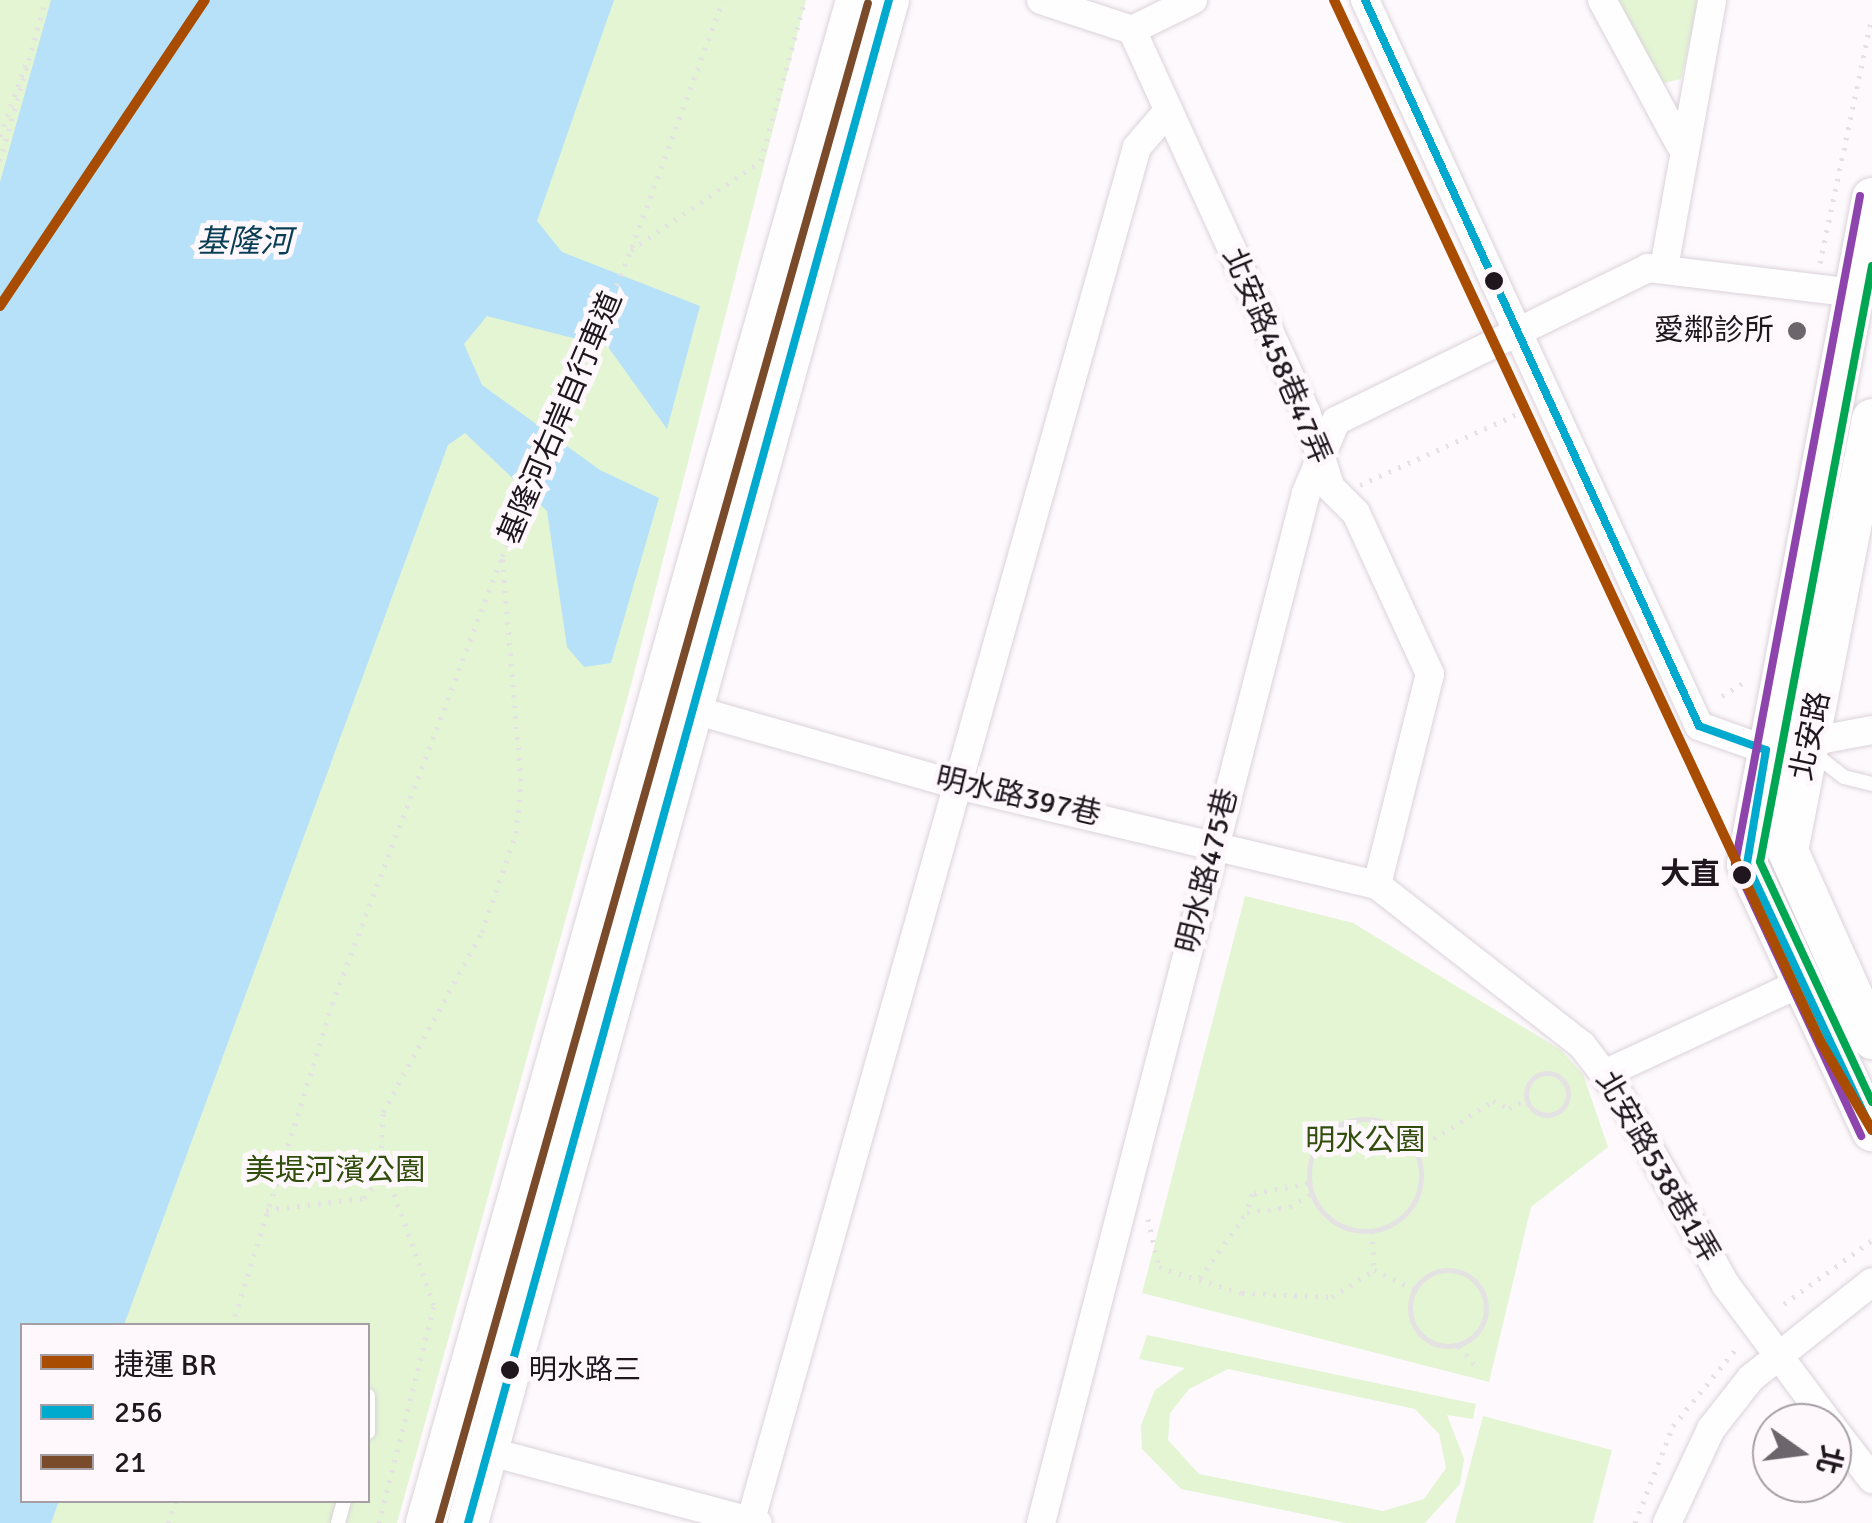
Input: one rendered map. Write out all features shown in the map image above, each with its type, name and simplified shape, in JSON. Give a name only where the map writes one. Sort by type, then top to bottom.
[{"type":"main road","points":[[602,892],[614,802],[831,0]]},
{"type":"main road","points":[[468,1523],[856,0]]},
{"type":"main road","points":[[426,1523],[602,892],[678,705],[889,0]]},
{"type":"main road","name":"北安路","points":[[1872,198],[1747,864],[1872,1131]]},
{"type":"main road","name":"北安路","points":[[1872,419],[1788,852],[1872,1039]]},
{"type":"street","points":[[1041,0],[1132,30],[1193,0]]},
{"type":"street","points":[[1365,0],[1699,726],[1766,750],[1808,748],[1872,730]]},
{"type":"street","points":[[1602,0],[1680,144]]},
{"type":"street","points":[[1712,0],[1680,144],[1664,268],[1854,293]]},
{"type":"street","name":"北安路458巷47弄","points":[[1132,30],[1318,450],[1430,674],[1377,885]]},
{"type":"street","points":[[487,1452],[752,1522],[1137,147],[1168,110]]},
{"type":"street","name":"明水路475巷","points":[[1041,1523],[1318,450],[1336,421],[1518,330],[1664,268]]},
{"type":"street","name":"明水路397巷","points":[[678,705],[957,784],[1216,842],[1377,885]]},
{"type":"street","name":"北安路538巷1弄","points":[[1377,885],[1582,1046],[1604,1074],[1726,1286],[1814,1403]]},
{"type":"street","points":[[1604,1074],[1801,983]]},
{"type":"street","points":[[1667,1523],[1710,1429],[1779,1354],[1872,1282]]},
{"type":"street","name":"北安路538巷1弄","points":[[1852,1453],[1872,1479]]},
{"type":"lane","points":[[1808,748],[1844,777],[1872,784]]},
{"type":"path","points":[[1,157],[46,0]]},
{"type":"path","name":"基隆河右岸自行車道","points":[[379,1523],[434,1305],[385,1170],[383,1112],[482,932],[516,833],[520,781],[502,556],[632,250],[723,0]]},
{"type":"path","points":[[632,250],[761,161],[806,0]]},
{"type":"path","points":[[0,136],[18,67],[29,60]]},
{"type":"path","points":[[1341,494],[1549,399]]},
{"type":"path","points":[[233,1323],[266,1210],[419,758],[502,556]]},
{"type":"path","points":[[1416,1150],[1477,1109],[1526,1100],[1555,1113],[1565,1083],[1535,1076],[1526,1100]]},
{"type":"path","points":[[1357,1119],[1391,1125],[1416,1150],[1415,1202],[1372,1231],[1334,1223],[1312,1192],[1315,1149],[1357,1119]]},
{"type":"path","points":[[266,1210],[364,1198],[385,1170]]},
{"type":"path","points":[[1200,1278],[1247,1212],[1252,1194],[1310,1183]]},
{"type":"path","points":[[1247,1212],[1290,1207],[1312,1192]]},
{"type":"path","points":[[1122,1211],[1146,1214],[1159,1266],[1242,1293],[1332,1296],[1374,1270]]},
{"type":"path","points":[[1372,1231],[1374,1270]]},
{"type":"path","points":[[1784,1304],[1872,1240]]},
{"type":"path","points":[[1374,1270],[1415,1289]]},
{"type":"path","points":[[1458,1345],[1484,1320],[1478,1285],[1446,1270],[1415,1289],[1410,1314],[1422,1337],[1458,1345],[1476,1367]]},
{"type":"green space","points":[[0,0],[62,0],[0,195]]},
{"type":"green space","name":"美堤河濱公園","points":[[584,0],[806,0],[631,685],[397,1523],[46,1523],[53,1503],[370,1503],[370,1323],[117,1323]]},
{"type":"green space","points":[[1616,0],[1699,0],[1681,79],[1659,84]]},
{"type":"green space","name":"明水公園","points":[[1245,896],[1353,923],[1561,1050],[1583,1074],[1608,1147],[1531,1207],[1489,1382],[1142,1293]]},
{"type":"green space","points":[[1147,1335],[1476,1404],[1473,1419],[1447,1415],[1464,1459],[1460,1484],[1425,1523],[1346,1523],[1181,1489],[1142,1449],[1141,1425],[1155,1390],[1185,1368],[1139,1359]],"holes":[[[1228,1369],[1415,1409],[1439,1434],[1446,1468],[1424,1499],[1383,1511],[1199,1474],[1168,1440],[1170,1413],[1189,1389]]]},
{"type":"green space","points":[[1483,1416],[1612,1450],[1593,1523],[1455,1523]]},
{"type":"water","name":"基隆河","points":[[51,0],[614,0],[537,221],[562,252],[700,306],[667,429],[608,347],[487,316],[464,344],[482,385],[600,470],[659,498],[611,663],[584,667],[567,647],[547,511],[465,433],[448,445],[125,1323],[20,1323],[20,1503],[58,1503],[51,1523],[0,1523],[0,182]]},
{"type":"metro line","name":"BR","points":[[0,306],[205,0]]},
{"type":"metro line","name":"BR","points":[[1334,0],[1820,1041],[1872,1130]]},
{"type":"transit line","name":"256","points":[[468,1523],[889,0]]},
{"type":"transit line","name":"256","points":[[1365,0],[1699,726],[1766,750]]},
{"type":"transit line","name":"21","points":[[439,1523],[868,3]]},
{"type":"transit line","points":[[1860,196],[1735,864],[1861,1136]]},
{"type":"transit line","points":[[1872,266],[1760,862],[1872,1102]]},
{"type":"transit line","name":"256","points":[[1766,750],[1747,864],[1872,1131]]},
{"type":"place","name":"愛鄰診所","points":[[1797,331]]},
{"type":"place","name":"大直","points":[[1742,875]]},
{"type":"place","name":"明水路三","points":[[510,1370]]}]
